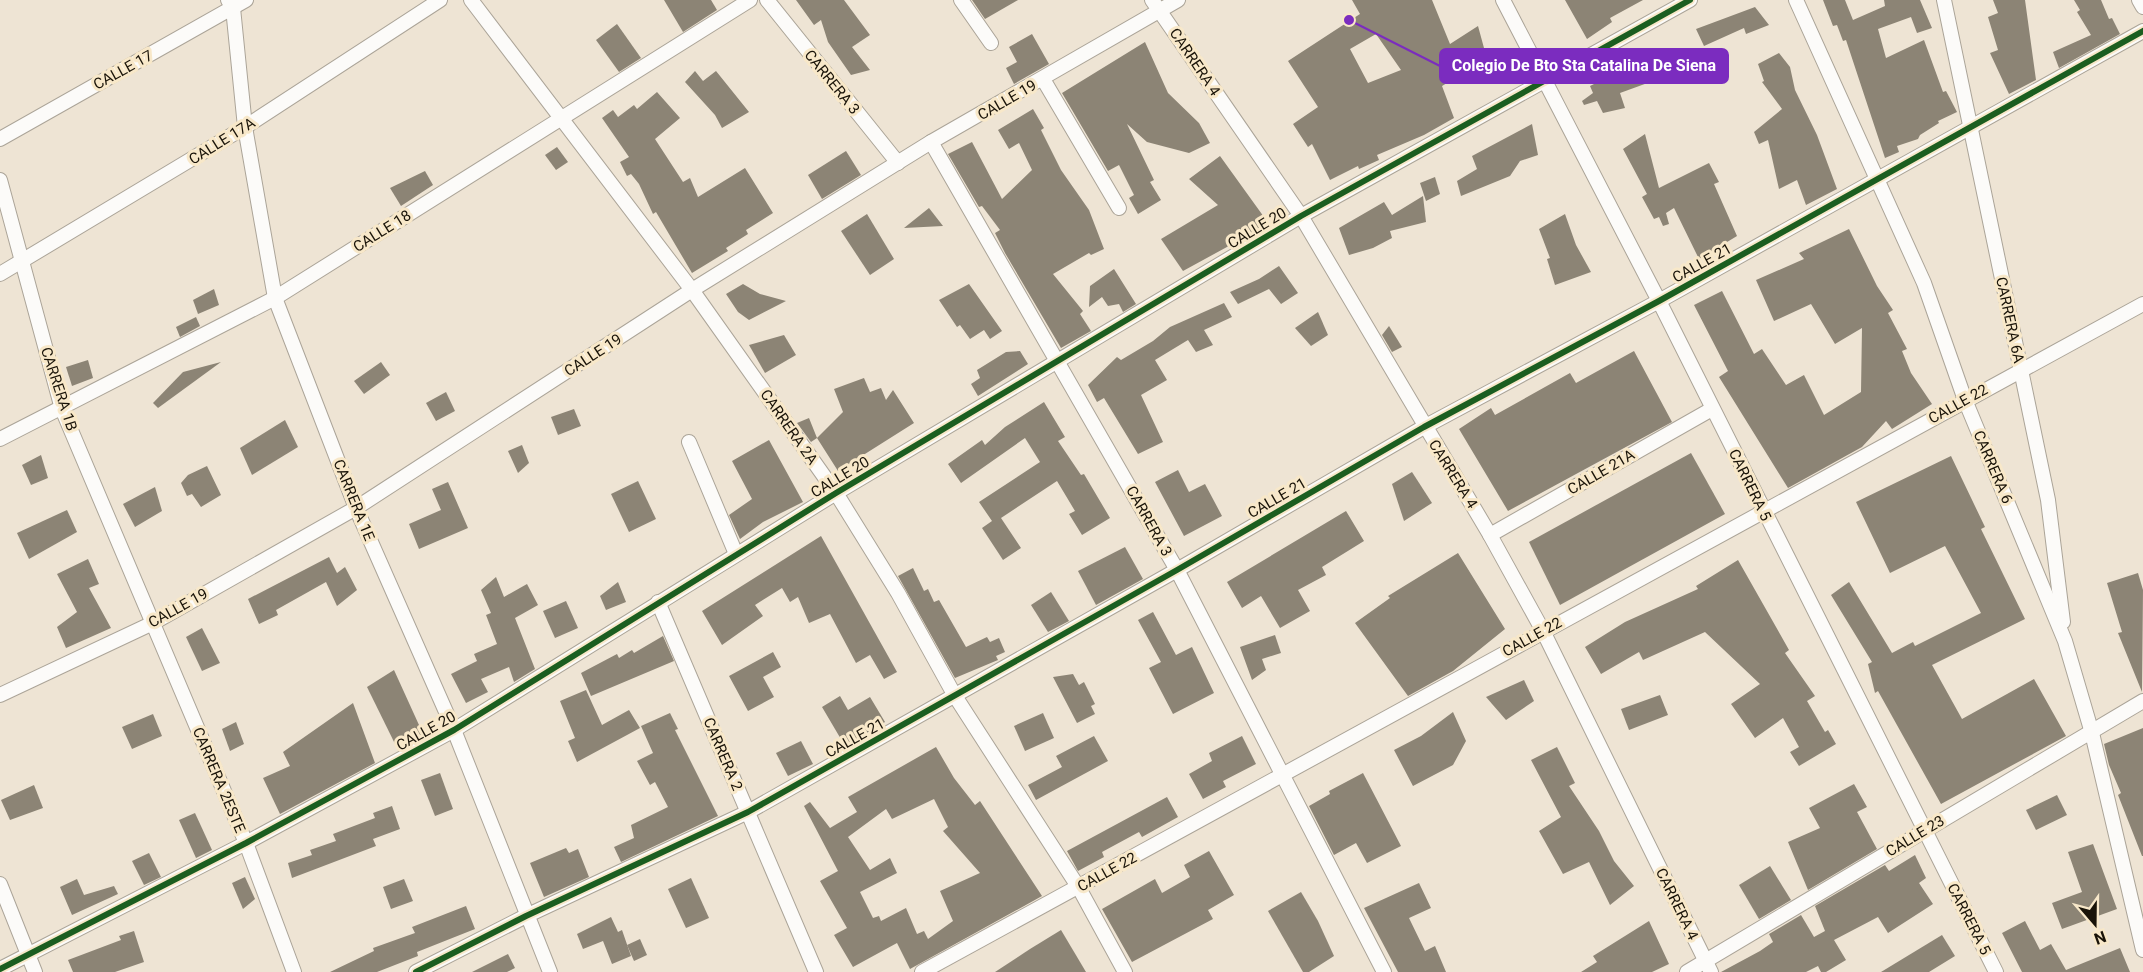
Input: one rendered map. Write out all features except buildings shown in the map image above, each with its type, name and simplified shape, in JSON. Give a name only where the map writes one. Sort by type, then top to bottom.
[{"type":"street","name":"CALLE 17A","points":[[0,274],[22,263],[245,127],[440,0]]},
{"type":"street","name":"CARRERA 2A","points":[[471,0],[692,290],[836,493],[898,593],[955,696],[1079,888],[1125,972]]},
{"type":"street","name":"CALLE 18","points":[[0,439],[275,298],[750,0]]},
{"type":"street","name":"CARRERA 3","points":[[767,0],[898,164]]},
{"type":"street","points":[[961,0],[991,43]]},
{"type":"street","name":"CALLE 19","points":[[0,695],[153,623],[356,507],[692,290],[931,142],[1043,79],[1156,5],[1178,0]]},
{"type":"street","name":"CARRERA 5","points":[[1503,0],[1659,301],[1923,831],[1996,972]]},
{"type":"street","name":"CALLE 20","points":[[0,969],[30,956],[246,843],[454,730],[836,493],[1301,216],[1544,79],[1690,0]]},
{"type":"street","name":"CARRERA 6","points":[[1796,0],[1924,283],[1965,400],[2065,641],[2092,733],[2143,950]]},
{"type":"street","name":"CARRERA 6A","points":[[1944,0],[2048,501],[2065,641]]},
{"type":"street","points":[[2139,0],[2143,7]]},
{"type":"street","name":"CARRERA 1E","points":[[236,2],[245,127],[275,298],[356,507],[454,730],[550,972]]},
{"type":"street","name":"CALLE 17","points":[[0,139],[236,2]]},
{"type":"street","name":"CARRERA 4","points":[[1156,5],[1301,216],[1490,535],[1544,631],[1708,966]]},
{"type":"street","name":"CALLE 21","points":[[416,972],[526,916],[747,812],[1177,570],[1424,427],[1659,301],[2143,31]]},
{"type":"street","points":[[1043,79],[1119,208]]},
{"type":"street","name":"CARRERA 3","points":[[931,142],[1177,570],[1384,972]]},
{"type":"street","name":"CARRERA 1B","points":[[0,180],[62,409],[153,623]]},
{"type":"street","name":"CALLE 22","points":[[922,972],[1079,888],[1283,773],[1762,510],[2143,304]]},
{"type":"street","name":"CALLE 21A","points":[[1490,535],[1712,409]]},
{"type":"street","points":[[689,442],[736,554]]},
{"type":"street","name":"CARRERA 2","points":[[658,602],[816,972]]},
{"type":"street","name":"CARRERA 2ESTE","points":[[153,623],[246,843],[294,972]]},
{"type":"street","name":"CALLE 23","points":[[1687,972],[1708,966],[1923,831],[2143,701]]},
{"type":"street","points":[[0,884],[35,972]]},
{"type":"cycle path","points":[[0,969],[246,843],[454,730],[836,493],[1301,216],[1690,0]]},
{"type":"cycle path","points":[[416,972],[526,916],[748,812],[1177,570],[1424,427],[1659,301],[2143,31]]},
{"type":"place","name":"Colegio De Bto Sta Catalina De Siena","points":[[1349,20]]}]
